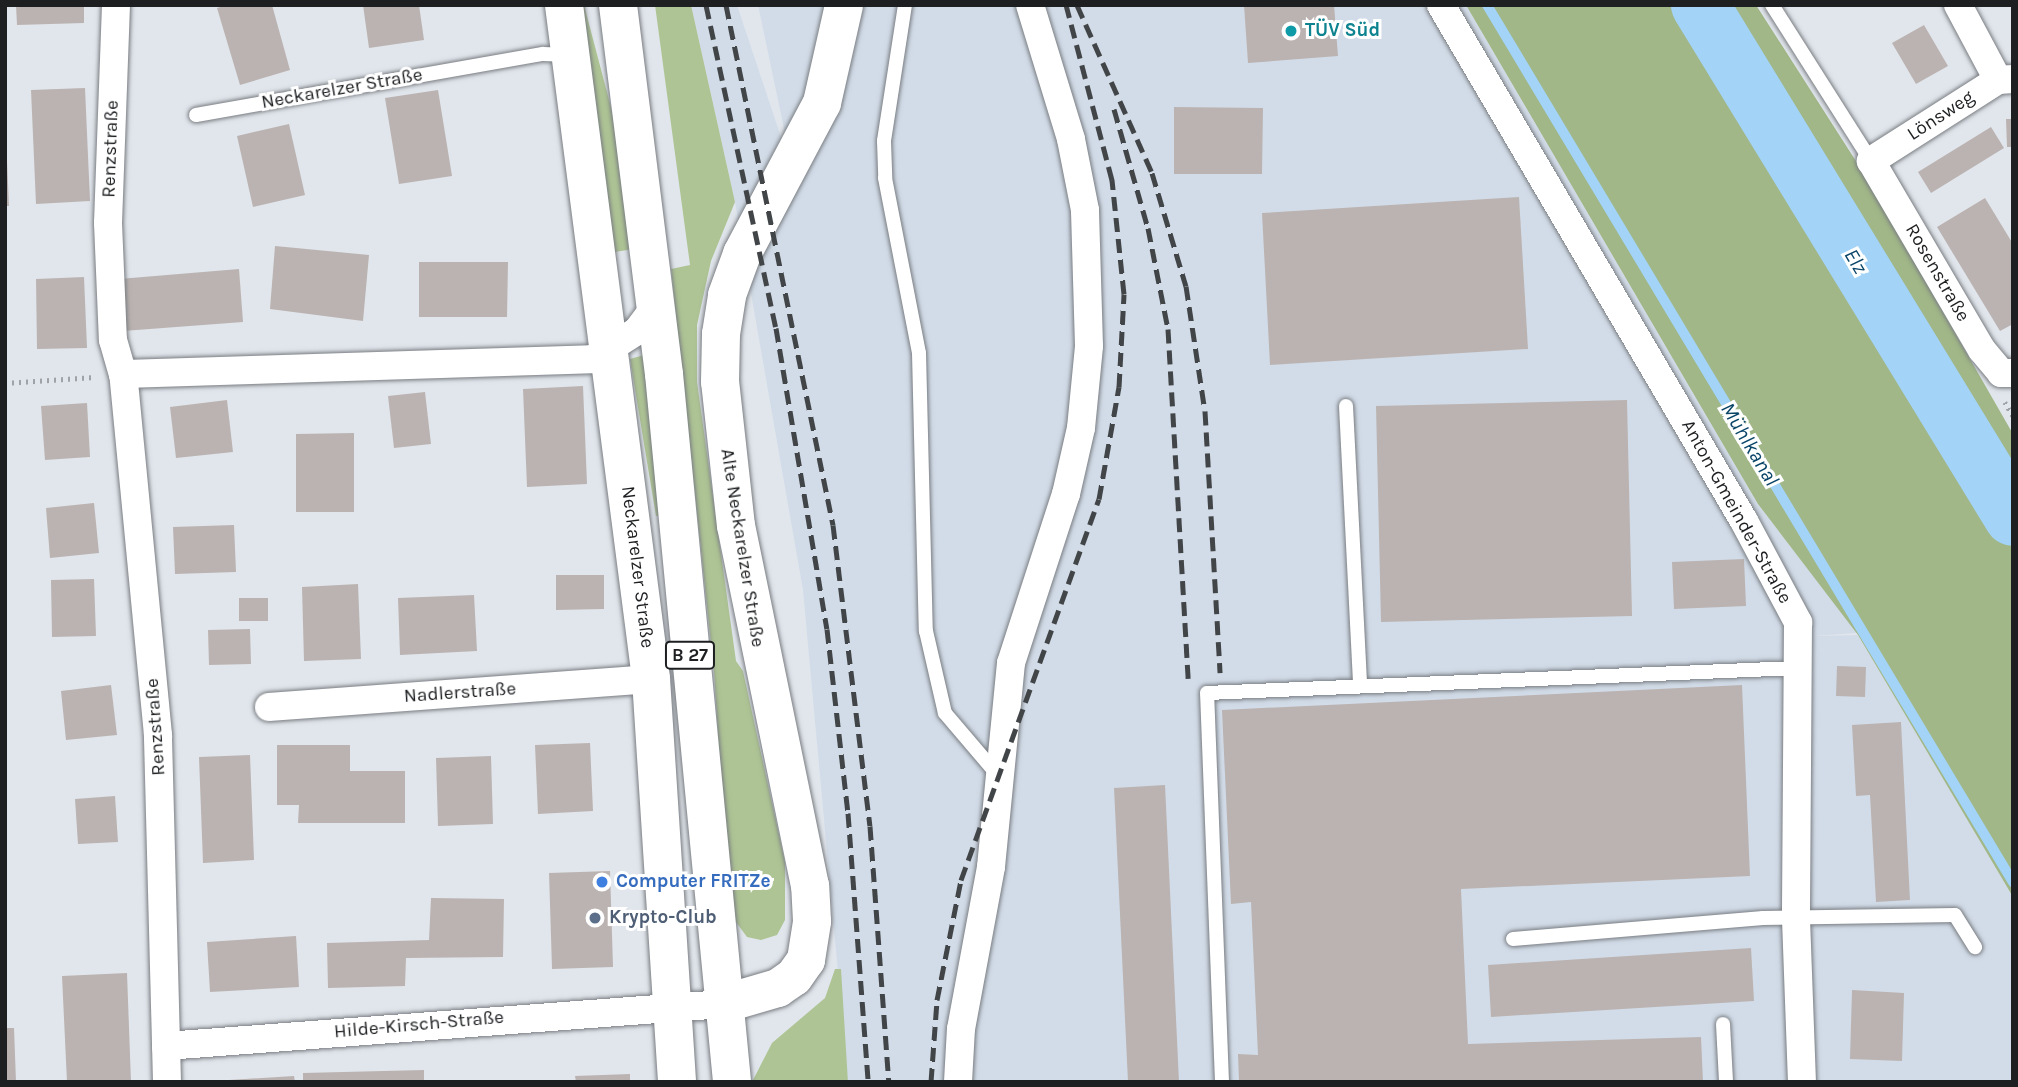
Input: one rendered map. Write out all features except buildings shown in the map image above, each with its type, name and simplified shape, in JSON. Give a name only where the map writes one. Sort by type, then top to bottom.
[{"type":"main road","name":"Neckarelzer Straße","points":[[564,5],[651,680],[647,1007],[677,1082]]},
{"type":"main road","name":"B 27","points":[[618,5],[655,307],[732,1082]]},
{"type":"main road","name":"Alte Neckarelzer Straße","points":[[723,1004],[778,988],[794,977],[806,960],[812,920],[810,886],[756,642],[736,526],[720,382],[721,334],[727,295],[742,254],[822,103],[844,5]]},
{"type":"street","name":"Renzstraße","points":[[116,5],[108,223],[113,375],[158,735],[167,1082]]},
{"type":"street","points":[[958,1082],[961,1029],[990,867],[997,774],[1011,663],[1066,494],[1081,428],[1089,346],[1085,210],[1071,139],[1030,5]]},
{"type":"street","name":"Anton-Gmeinder-Straße","points":[[1441,5],[1744,521],[1798,622],[1796,919],[1802,1082]]},
{"type":"street","points":[[1958,5],[2005,80]]},
{"type":"street","name":"Lönsweg","points":[[1871,161],[2005,80]]},
{"type":"street","name":"Rosenstraße","points":[[1871,161],[1982,351],[2001,373],[2013,373]]},
{"type":"street","points":[[113,375],[593,359],[637,331],[655,307]]},
{"type":"street","name":"Nadlerstraße","points":[[269,707],[651,680]]},
{"type":"street","name":"Alte Neckarelzer Straße","points":[[647,1007],[723,1004]]},
{"type":"street","name":"Hilde-Kirsch-Straße","points":[[166,1046],[647,1007]]},
{"type":"lane","points":[[905,5],[884,141],[885,178],[919,353],[926,631],[945,713],[997,774]]},
{"type":"lane","points":[[1772,5],[1871,161]]},
{"type":"lane","name":"Neckarelzer Straße","points":[[197,115],[543,54],[571,55]]},
{"type":"lane","points":[[1346,406],[1360,686]]},
{"type":"lane","points":[[1222,1082],[1207,693],[1797,668]]},
{"type":"lane","points":[[1513,939],[1796,919],[1955,915],[1975,947]]},
{"type":"lane","points":[[1723,1024],[1726,1082]]},
{"type":"path","points":[[5,383],[113,375]]},
{"type":"shaded area","points":[[691,5],[737,5],[794,176],[758,5],[1466,5],[1758,504],[1857,633],[1812,636],[1858,635],[2013,897],[2013,1082],[848,1082],[803,590],[735,202]]},
{"type":"green space","points":[[578,5],[584,5],[613,115],[633,249],[615,252]]},
{"type":"green space","points":[[655,5],[691,5],[735,202],[711,261],[697,325],[697,382],[736,661],[743,671],[785,862],[785,920],[777,935],[761,940],[747,937],[730,914],[714,672],[671,269],[690,265]]},
{"type":"green space","points":[[1466,5],[1756,5],[1861,169],[2013,434],[2013,897],[1858,635],[1758,504]]},
{"type":"green space","points":[[644,355],[665,515],[656,516],[630,359]]},
{"type":"green space","points":[[835,969],[841,969],[848,1082],[752,1082],[772,1043],[825,998]]},
{"type":"waterway","name":"Mühlkanal","points":[[1487,5],[2013,882]]},
{"type":"waterway","name":"Elz","points":[[1700,5],[2013,517]]},
{"type":"railway","points":[[706,5],[776,328],[827,629],[848,813],[868,1082]]},
{"type":"railway","points":[[726,5],[833,525],[870,826],[889,1082]]},
{"type":"railway","points":[[931,1082],[937,1000],[961,880],[1099,499],[1119,387],[1124,294],[1112,180],[1066,5]]},
{"type":"railway","points":[[1077,5],[1152,173],[1186,286],[1205,411],[1220,673]]},
{"type":"railway","points":[[1114,109],[1148,228],[1168,329],[1188,678]]},
{"type":"place","name":"TÜV Süd","points":[[1291,31]]},
{"type":"place","name":"Computer FRITZe","points":[[602,882]]},
{"type":"place","name":"Krypto-Club","points":[[595,918]]}]
